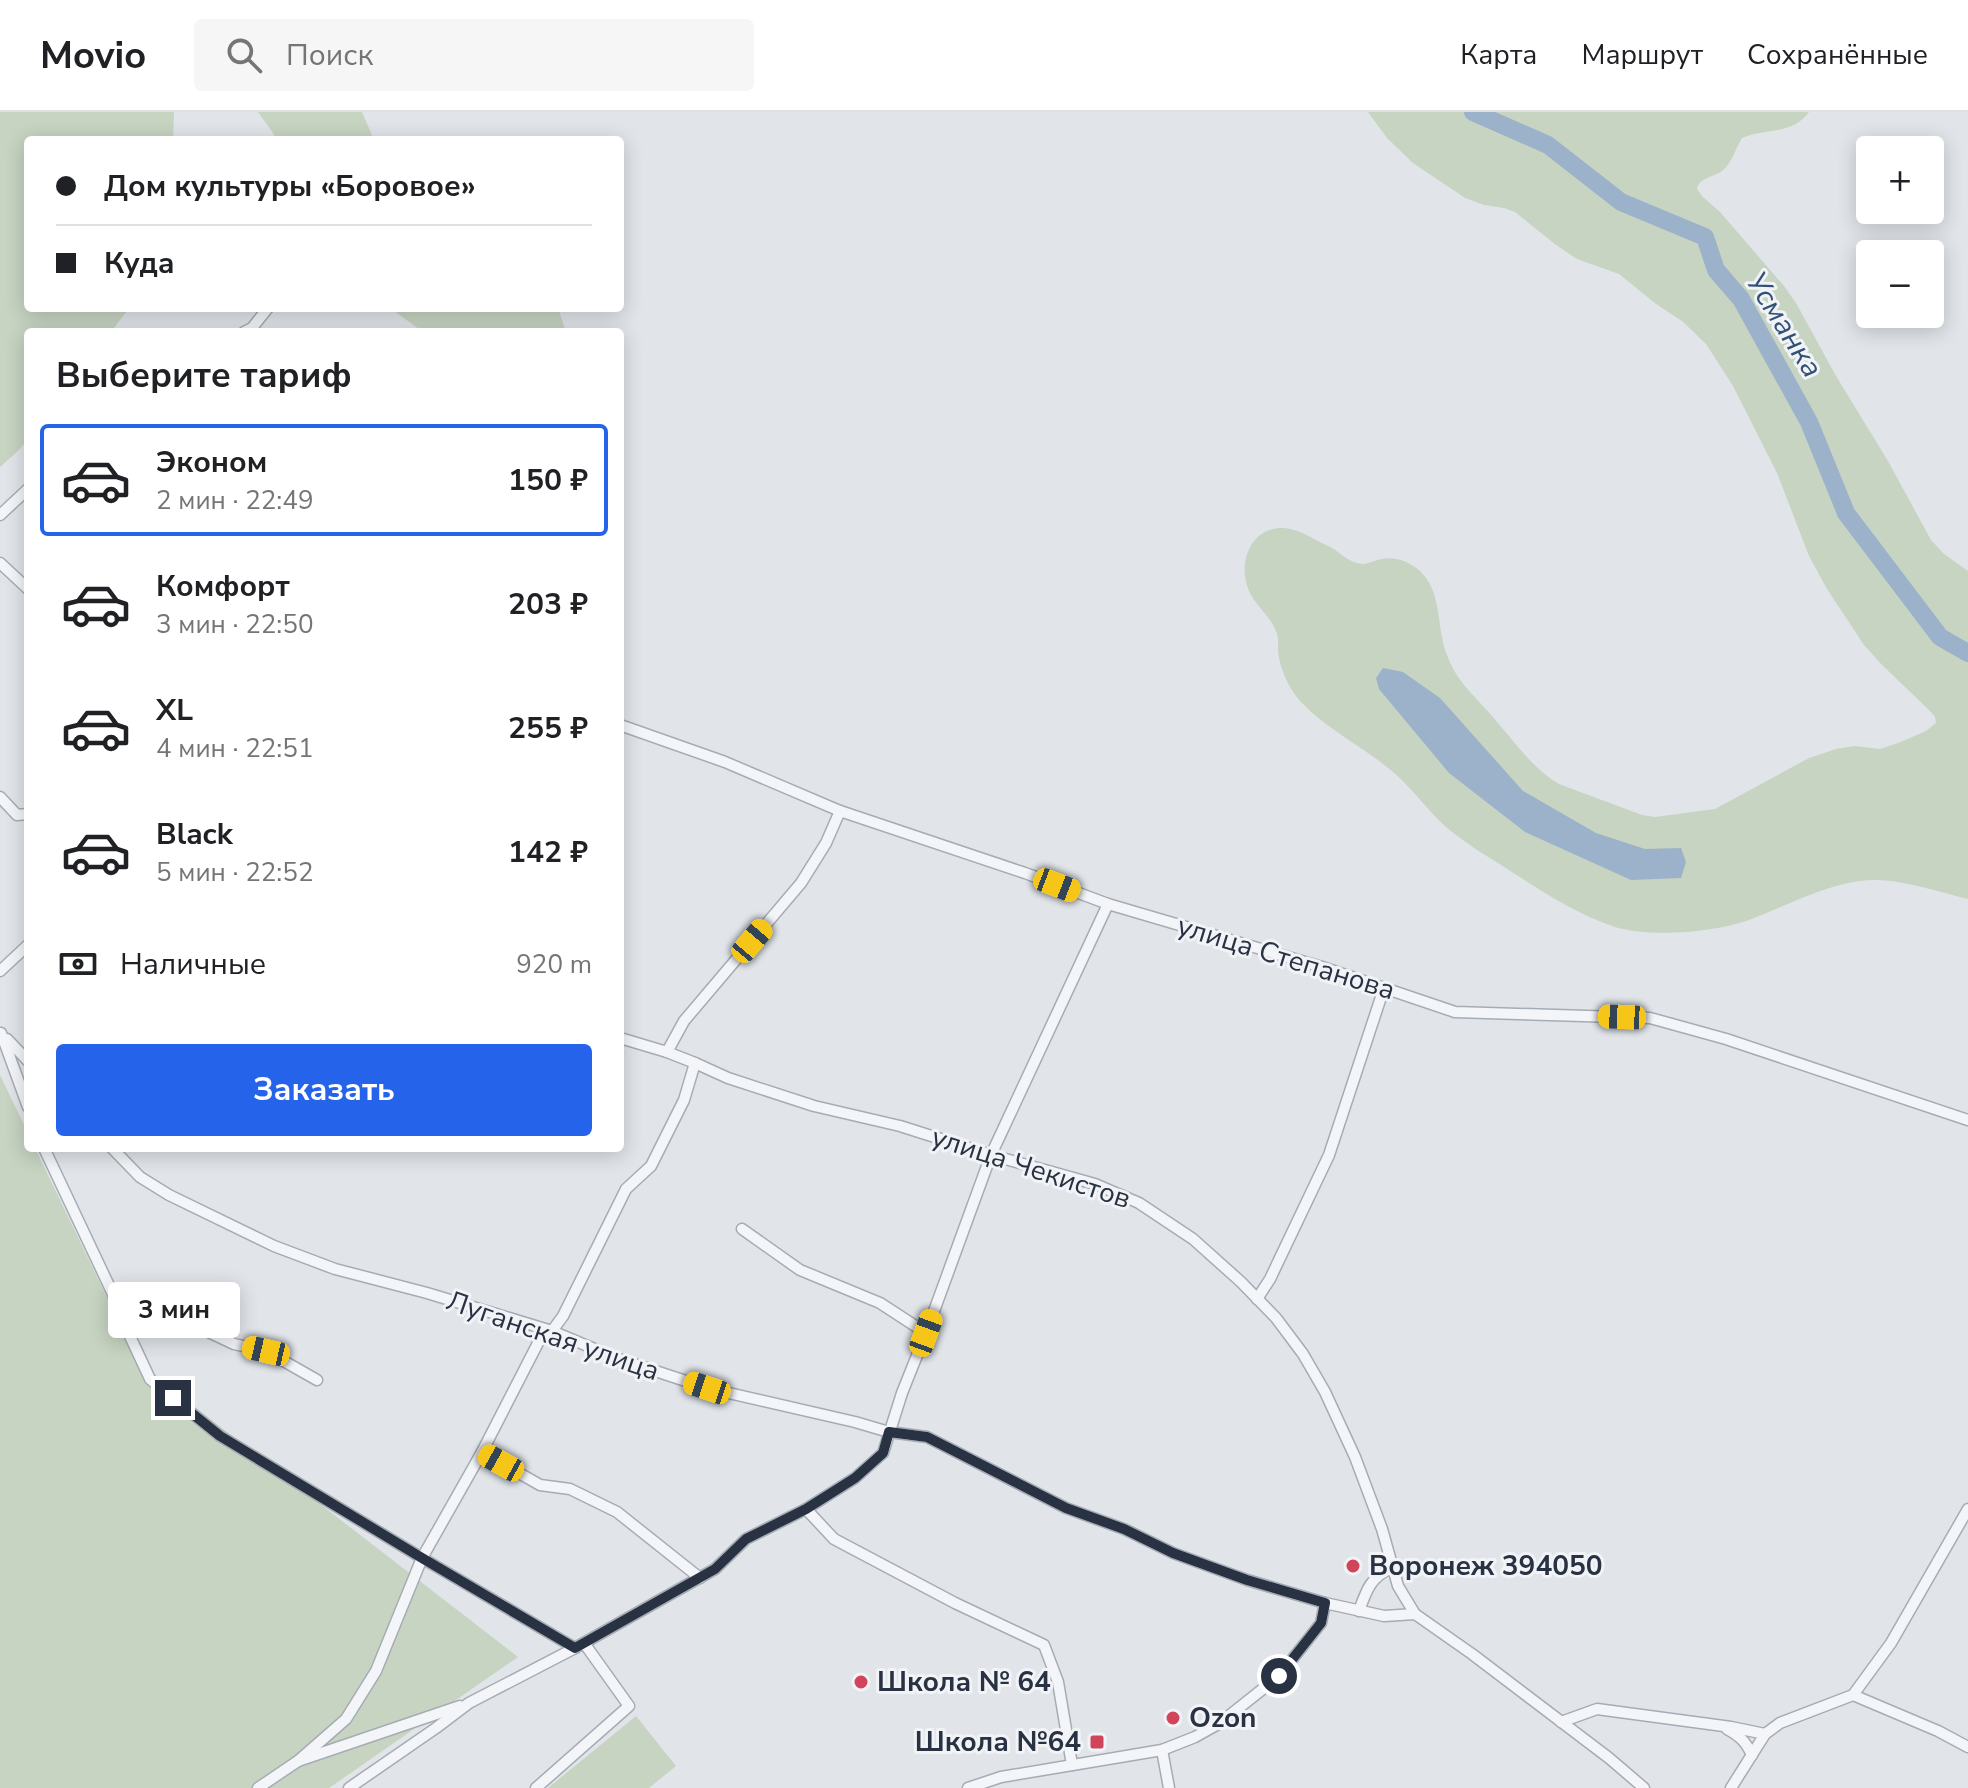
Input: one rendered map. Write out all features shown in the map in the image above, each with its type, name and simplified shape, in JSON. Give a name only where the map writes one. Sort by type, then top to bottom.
[{"type":"street","points":[[252,328],[265,312]]},
{"type":"street","points":[[0,515],[24,493]]},
{"type":"street","points":[[0,563],[24,585]]},
{"type":"street","name":"улица Степанова","points":[[624,726],[725,762],[840,811],[1108,904],[1322,967],[1455,1012],[1650,1018],[1726,1039],[1968,1120]]},
{"type":"street","points":[[0,797],[17,815],[24,814]]},
{"type":"street","points":[[667,1052],[684,1021],[801,883],[826,843],[840,811]]},
{"type":"street","points":[[298,1761],[469,1703],[580,1646],[715,1569],[746,1539],[806,1509],[855,1478],[883,1453],[902,1393],[991,1155],[1108,904]]},
{"type":"street","points":[[0,971],[24,949]]},
{"type":"street","points":[[1257,1299],[1270,1279],[1329,1155],[1384,988]]},
{"type":"street","points":[[1,1032],[24,1057]]},
{"type":"street","points":[[1,1032],[24,1096]]},
{"type":"street","name":"улица Чекистов","points":[[624,1039],[814,1106],[900,1126],[1095,1184],[1139,1203],[1193,1239],[1276,1318],[1303,1354],[1325,1392],[1355,1457],[1382,1529],[1398,1586],[1415,1614]]},
{"type":"street","points":[[258,1788],[298,1761],[346,1719],[368,1683],[388,1643],[422,1558],[482,1452],[539,1341],[552,1331],[563,1316],[626,1189],[651,1166],[684,1100],[695,1063]]},
{"type":"street","points":[[46,1152],[150,1379],[220,1436],[422,1558],[580,1646],[629,1706],[536,1788]]},
{"type":"street","name":"Луганская улица","points":[[116,1152],[140,1177],[169,1195],[274,1246],[335,1269],[552,1331],[616,1358],[707,1388],[889,1432],[927,1437],[1066,1508],[1247,1580],[1359,1611],[1384,1616],[1415,1614]]},
{"type":"street","points":[[742,1229],[800,1270],[880,1303],[926,1333]]},
{"type":"street","points":[[122,1318],[166,1312],[234,1344],[266,1351],[317,1380]]},
{"type":"street","points":[[482,1452],[540,1485],[570,1489],[617,1512],[700,1578]]},
{"type":"street","points":[[806,1509],[834,1539],[955,1603],[1044,1645],[1058,1682],[1072,1765]]},
{"type":"street","points":[[1731,1788],[1765,1734],[1780,1723],[1853,1695],[1891,1643],[1968,1509]]},
{"type":"street","points":[[1359,1611],[1372,1581],[1392,1568]]},
{"type":"street","points":[[968,1788],[1001,1777],[1162,1750],[1195,1737],[1220,1723],[1279,1676],[1321,1623],[1325,1603]]},
{"type":"street","points":[[1415,1614],[1609,1758],[1644,1788]]},
{"type":"street","points":[[1853,1695],[1968,1747]]},
{"type":"street","points":[[349,1788],[469,1703]]},
{"type":"street","points":[[1561,1722],[1597,1709],[1765,1734]]},
{"type":"street","points":[[1722,1726],[1740,1736],[1752,1755]]},
{"type":"street","points":[[1162,1750],[1169,1788]]},
{"type":"green space","points":[[0,112],[174,112],[173,136],[24,136],[24,312],[126,312],[114,328],[24,328],[24,444],[0,467]]},
{"type":"green space","points":[[258,112],[362,112],[372,136],[274,136]]},
{"type":"green space","points":[[1368,112],[1809,112],[1787,128],[1742,138],[1726,167],[1704,180],[1697,189],[1784,286],[1931,540],[1968,571],[1968,899],[1900,882],[1859,881],[1831,888],[1749,920],[1717,928],[1662,933],[1612,926],[1562,903],[1462,840],[1393,772],[1322,721],[1296,696],[1285,678],[1276,631],[1249,591],[1245,578],[1247,554],[1252,544],[1269,530],[1281,528],[1302,533],[1356,563],[1392,558],[1420,571],[1436,600],[1444,645],[1455,673],[1523,753],[1559,784],[1642,815],[1655,817],[1715,809],[1809,758],[1854,746],[1880,749],[1926,731],[1936,723],[1929,710],[1864,645],[1827,589],[1809,556],[1777,473],[1733,386],[1706,344],[1682,321],[1619,274],[1577,259],[1515,212],[1465,198],[1413,163],[1387,138]]},
{"type":"green space","points":[[396,312],[559,312],[565,328],[418,328]]},
{"type":"green space","points":[[0,1075],[24,1125],[24,1152],[37,1152],[139,1364],[518,1657],[329,1788],[0,1788]]},
{"type":"green space","points":[[636,1716],[676,1766],[649,1788],[548,1788]]},
{"type":"water","points":[[1383,668],[1403,672],[1440,698],[1523,791],[1596,833],[1645,849],[1681,848],[1686,862],[1681,878],[1631,880],[1525,832],[1449,773],[1379,689],[1376,678]]},
{"type":"waterway","name":"Усманка","points":[[1473,112],[1548,145],[1621,202],[1705,237],[1716,270],[1741,299],[1809,422],[1846,513],[1940,637],[1968,653]]},
{"type":"place","name":"Воронеж 394050","points":[[1353,1566]]},
{"type":"place","name":"Школа № 64","points":[[861,1682]]},
{"type":"place","name":"Ozon","points":[[1173,1718]]},
{"type":"place","name":"Школа №64","points":[[1097,1742]]},
{"type":"route","points":[[173,1398],[220,1436],[575,1648],[715,1569],[746,1539],[806,1509],[855,1478],[883,1453],[889,1432],[927,1437],[1066,1508],[1124,1529],[1173,1553],[1247,1580],[1325,1603],[1321,1623],[1279,1676]]}]
